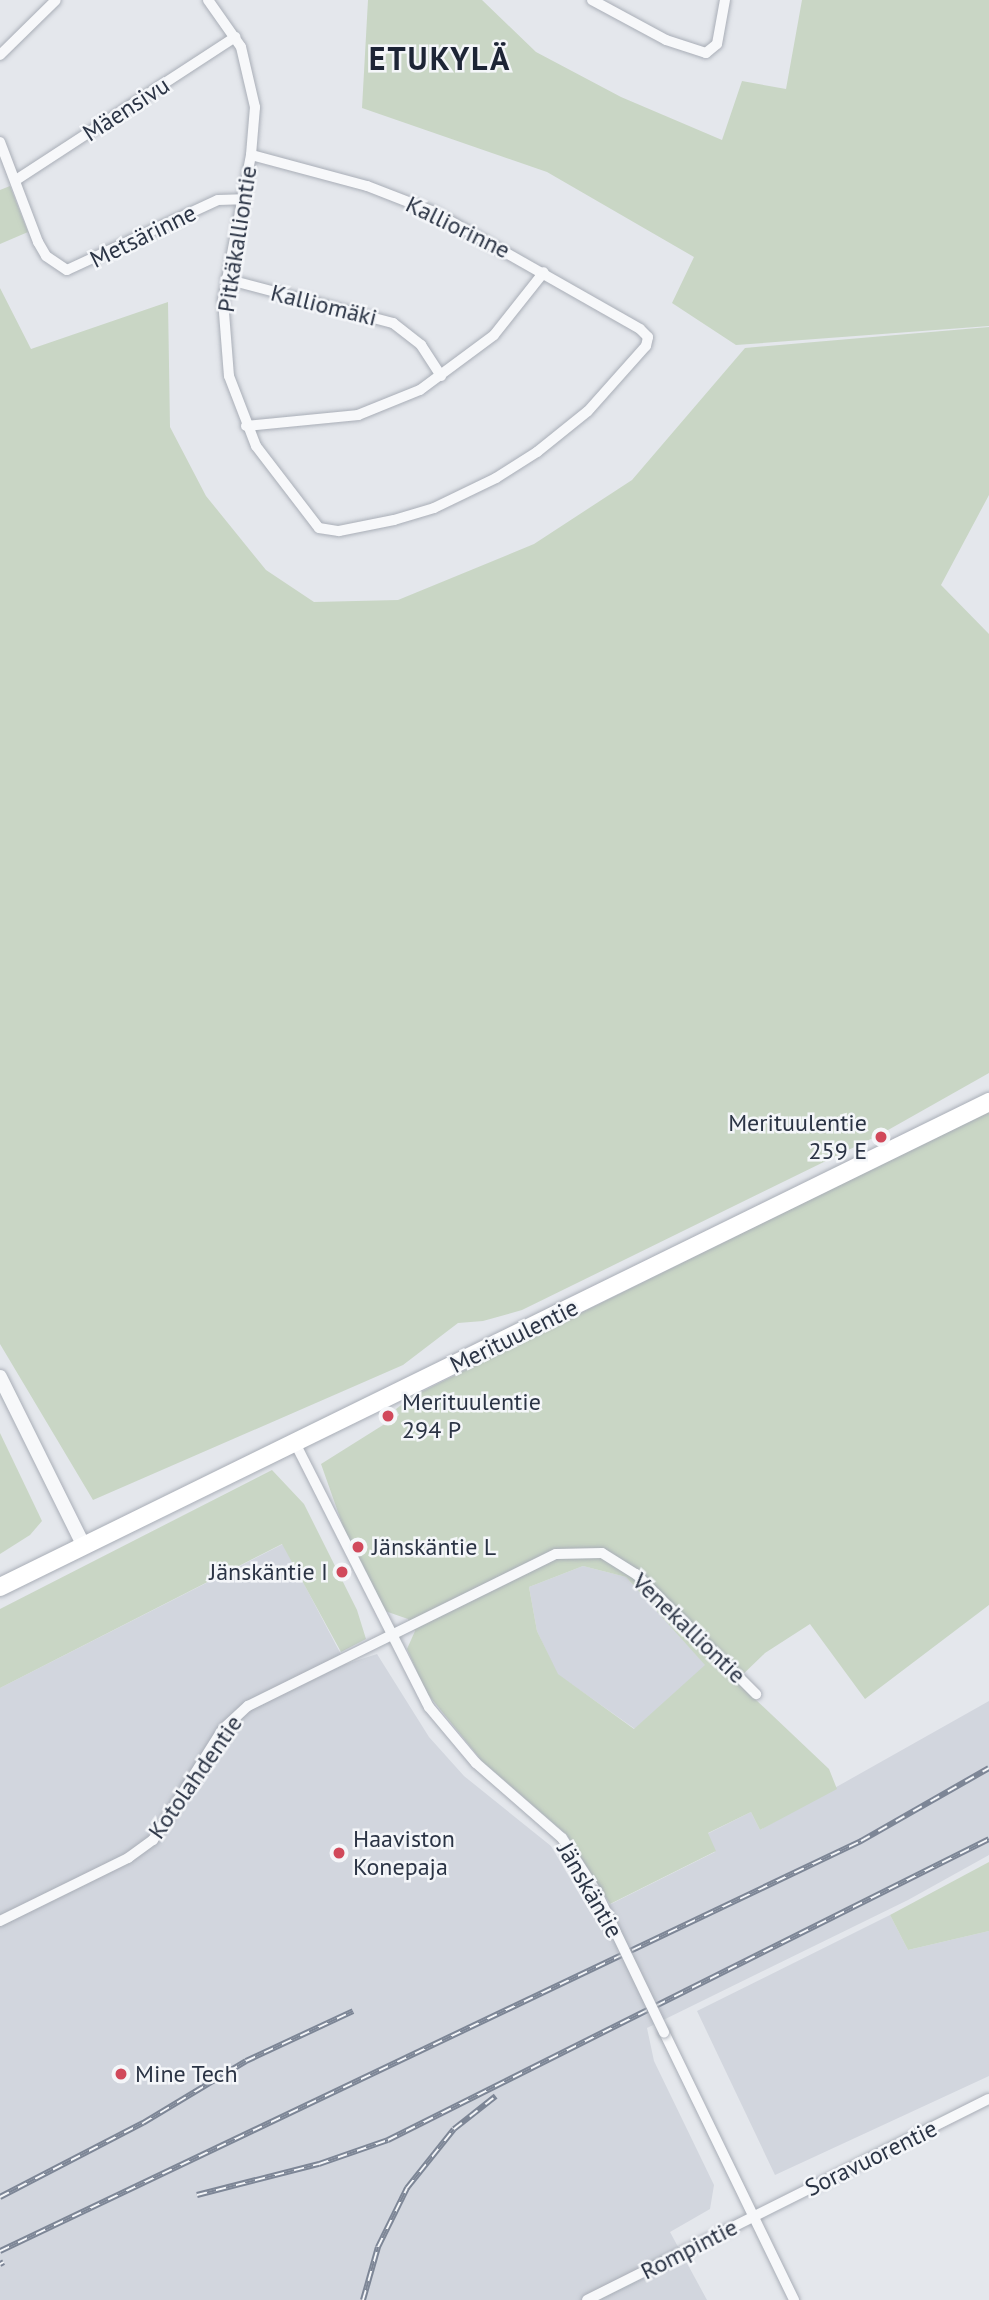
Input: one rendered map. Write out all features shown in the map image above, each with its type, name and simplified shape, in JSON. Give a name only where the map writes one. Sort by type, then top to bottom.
[{"type":"main road","name":"Merituulentie","points":[[0,1587],[989,1102]]},
{"type":"street","points":[[0,55],[56,0]]},
{"type":"street","name":"Pitkäkalliontie","points":[[208,0],[235,37],[252,78],[255,107],[251,155],[226,279],[223,350],[246,426],[256,446],[318,528],[339,531],[394,520],[477,488],[537,452],[613,387],[638,359],[648,337]]},
{"type":"street","points":[[592,0],[666,40],[706,53],[717,44],[725,0]]},
{"type":"street","name":"Mäensivu","points":[[16,180],[235,37]]},
{"type":"street","name":"Metsärinne","points":[[0,142],[42,249],[66,270],[218,200],[242,199]]},
{"type":"street","name":"Kalliorinne","points":[[251,155],[401,198],[479,234],[648,337]]},
{"type":"street","points":[[246,426],[358,415],[420,390],[494,335],[544,272]]},
{"type":"street","name":"Kalliomäki","points":[[226,279],[393,323],[421,345],[441,376]]},
{"type":"street","points":[[0,1377],[82,1545]]},
{"type":"street","name":"Jänskäntie","points":[[295,1443],[429,1707],[456,1743],[547,1822],[574,1855],[596,1891],[794,2300]]},
{"type":"street","name":"Venekalliontie","points":[[391,1635],[556,1553],[602,1553],[636,1574],[756,1694]]},
{"type":"street","name":"Kotolahdentie","points":[[0,1921],[128,1858],[153,1840],[223,1729],[240,1711],[391,1635]]},
{"type":"street","name":"Soravuorentie","points":[[753,2217],[989,2099]]},
{"type":"street","name":"Rompintie","points":[[587,2300],[753,2217]]},
{"type":"shaded area","points":[[283,1544],[346,1664],[377,1654],[429,1737],[464,1776],[551,1846],[591,1914],[715,1852],[707,1834],[751,1812],[760,1830],[989,1701],[989,1855],[908,1900],[647,2028],[654,2061],[714,2185],[710,2209],[670,2232],[707,2300],[0,2300],[0,1688]]},
{"type":"shaded area","points":[[583,1566],[626,1577],[706,1665],[635,1729],[557,1674],[537,1631],[529,1587]]},
{"type":"shaded area","points":[[890,1915],[908,1950],[989,1931],[989,2076],[775,2175],[697,2011]]},
{"type":"green space","points":[[368,0],[482,0],[536,52],[621,97],[722,140],[742,81],[786,89],[802,0],[989,0],[989,326],[736,345],[672,303],[694,257],[547,172],[362,108]]},
{"type":"green space","points":[[10,186],[28,232],[0,244],[0,190]]},
{"type":"green space","points":[[0,288],[31,349],[168,302],[170,427],[206,496],[266,570],[314,602],[398,600],[534,544],[632,480],[745,348],[989,327],[989,495],[941,585],[989,634],[989,1073],[881,1134],[522,1310],[483,1321],[458,1323],[403,1365],[93,1500],[0,1344]]},
{"type":"green space","points":[[989,1111],[989,1605],[865,1699],[810,1624],[765,1653],[736,1681],[829,1769],[837,1789],[760,1830],[751,1812],[708,1833],[716,1851],[610,1904],[567,1835],[482,1761],[426,1692],[407,1649],[415,1631],[408,1619],[385,1611],[344,1529],[321,1464],[399,1415],[396,1409],[413,1396]],"holes":[[[583,1566],[626,1577],[705,1665],[634,1729],[558,1674],[537,1631],[529,1587]]]},
{"type":"green space","points":[[0,1433],[42,1521],[30,1535],[0,1554]]},
{"type":"green space","points":[[272,1470],[304,1504],[357,1610],[366,1639],[341,1652],[282,1544],[0,1688],[0,1609]]},
{"type":"green space","points":[[989,1862],[989,1931],[908,1950],[890,1915]]},
{"type":"railway","points":[[0,2251],[861,1841],[989,1768]]},
{"type":"railway","points":[[197,2195],[319,2164],[388,2140],[989,1839]]},
{"type":"railway","points":[[0,2197],[143,2123],[246,2061],[353,2011]]},
{"type":"railway","points":[[363,2300],[378,2247],[407,2188],[454,2129],[496,2096]]},
{"type":"railway","points":[[0,2264],[4,2262]]},
{"type":"place","name":"Merituulentie 259 E","points":[[881,1137]]},
{"type":"place","name":"Merituulentie 294 P","points":[[388,1416]]},
{"type":"place","name":"Jänskäntie L","points":[[358,1547]]},
{"type":"place","name":"Jänskäntie I","points":[[342,1572]]},
{"type":"place","name":"Haaviston Konepaja","points":[[339,1853]]},
{"type":"place","name":"Mine Tech","points":[[121,2074]]},
{"type":"district","name":"ETUKYLÄ","points":[[440,58]]}]
